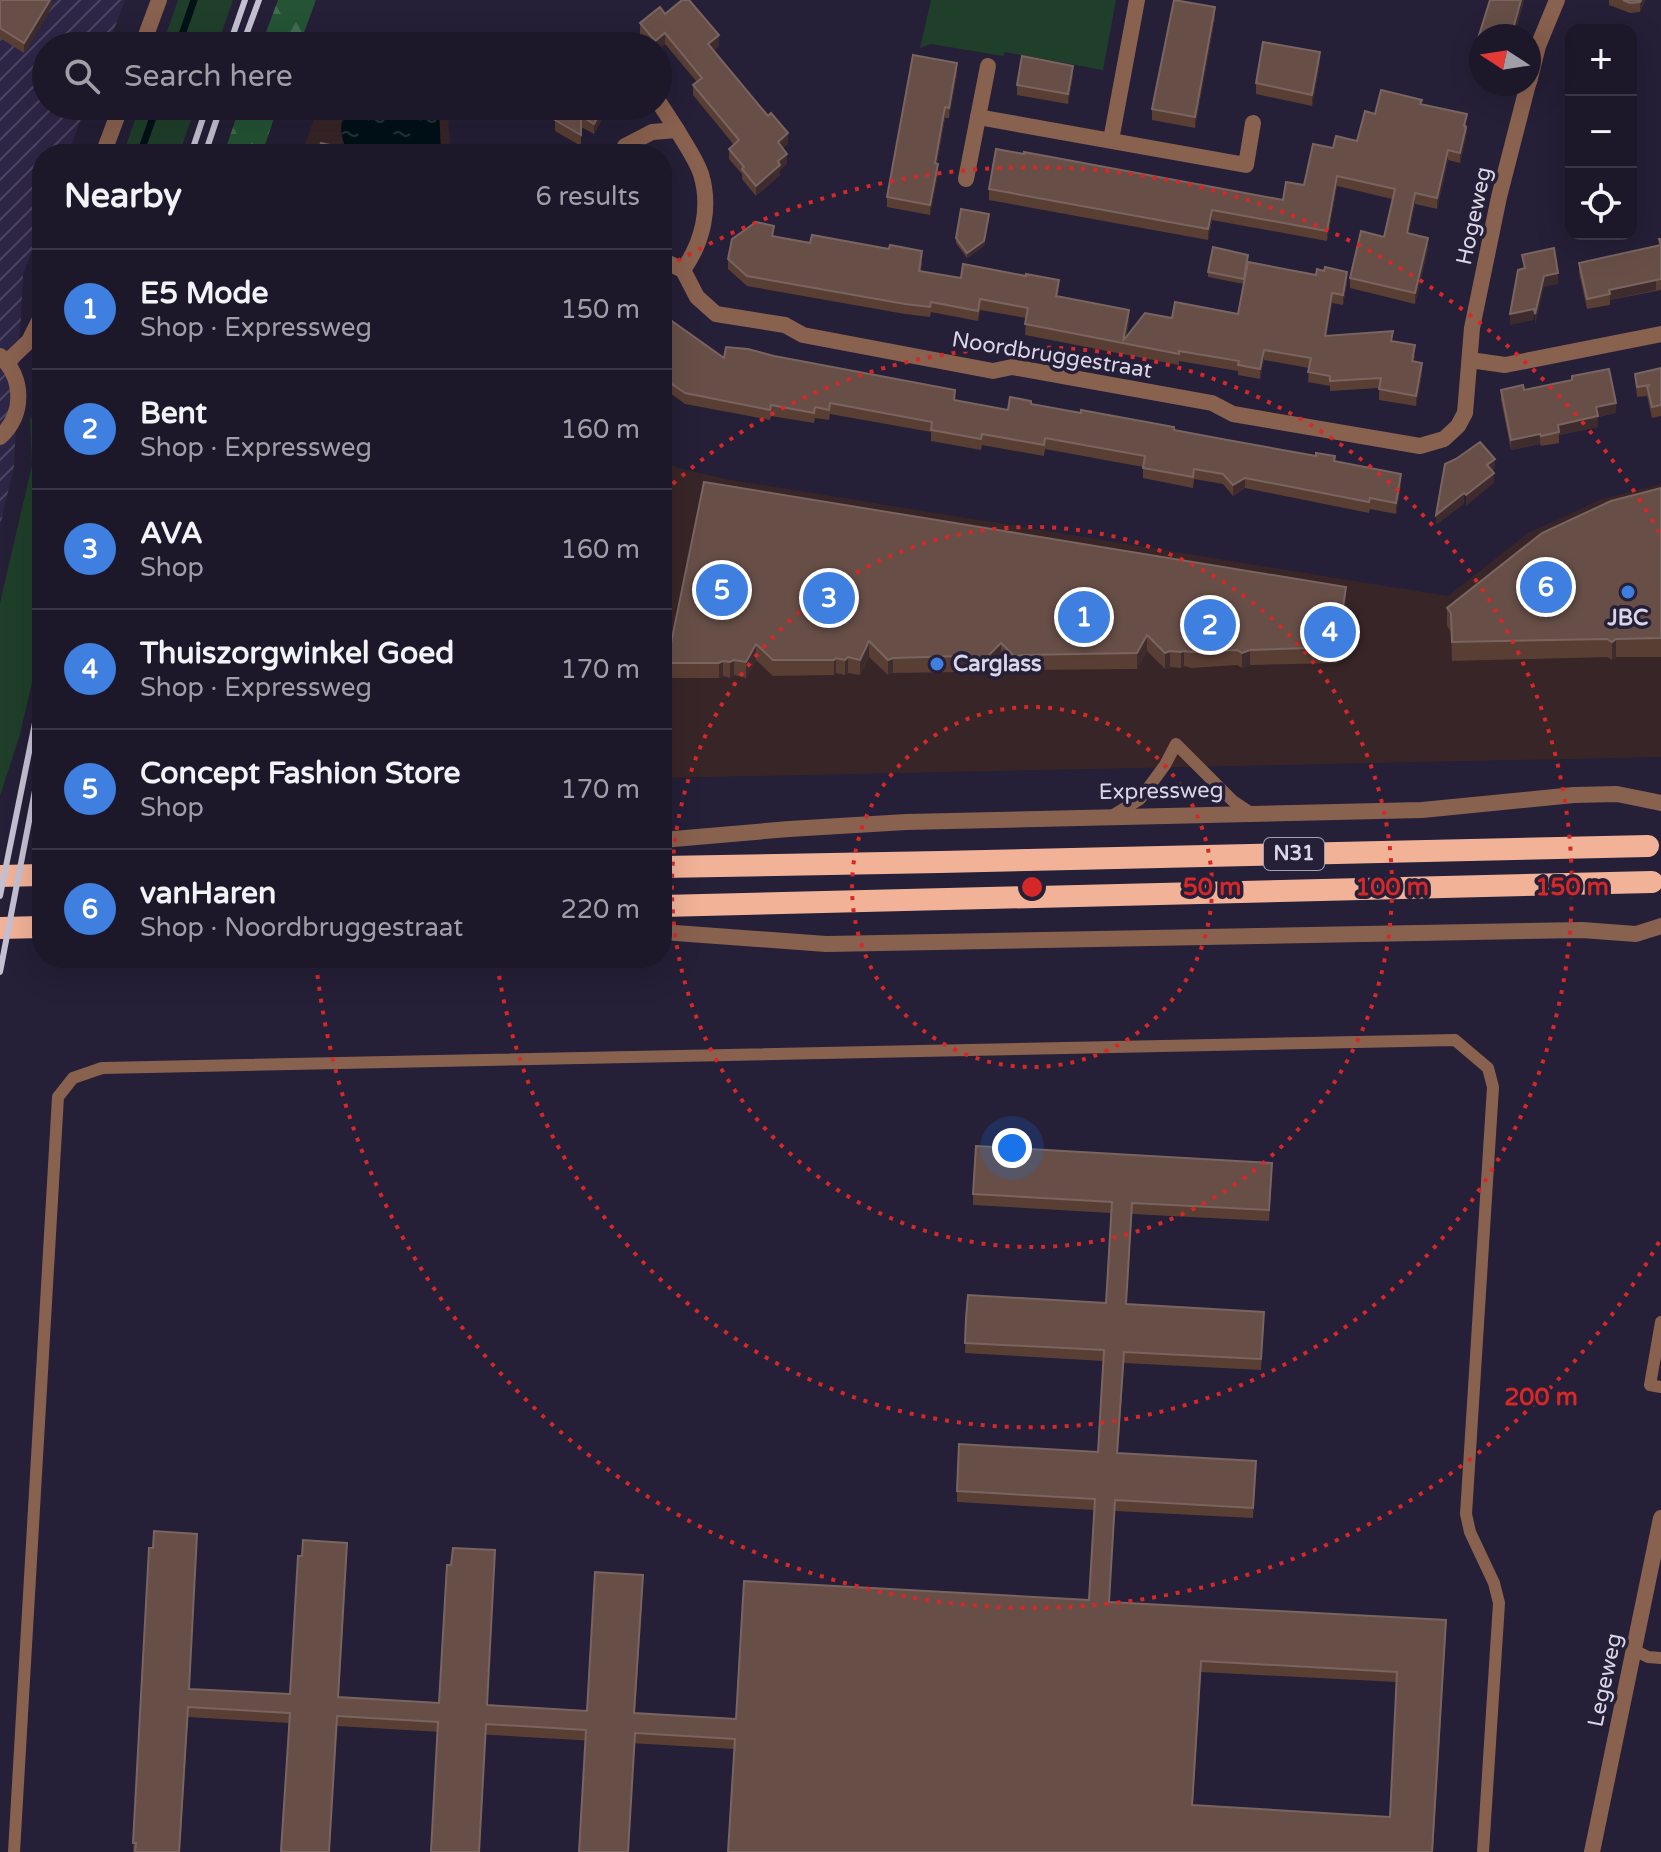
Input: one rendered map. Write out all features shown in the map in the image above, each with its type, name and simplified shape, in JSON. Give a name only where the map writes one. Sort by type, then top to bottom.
[{"type":"highway","name":"N31","points":[[672,867],[1648,846]]},
{"type":"highway","points":[[0,876],[32,875]]},
{"type":"highway","name":"N31","points":[[672,906],[1652,882]]},
{"type":"highway","points":[[0,928],[32,927]]},
{"type":"street","points":[[147,32],[159,0]]},
{"type":"street","points":[[1111,140],[1137,0]]},
{"type":"street","name":"Hogeweg","points":[[1541,39],[1557,0]]},
{"type":"street","points":[[966,179],[988,66]]},
{"type":"street","name":"Hogeweg","points":[[1470,360],[1472,328],[1499,197],[1526,96]]},
{"type":"street","points":[[978,117],[1246,165],[1253,123]]},
{"type":"street","points":[[107,144],[116,120]]},
{"type":"street","points":[[670,120],[701,175],[707,216],[693,256],[683,270],[672,265]]},
{"type":"street","points":[[629,144],[652,132],[677,130]]},
{"type":"street","name":"Noordbruggestraat","points":[[683,270],[697,297],[716,314],[785,325],[803,335],[993,371],[1012,367],[1212,403],[1233,414],[1410,445],[1420,446],[1444,439],[1458,426],[1465,413],[1470,360]]},
{"type":"street","points":[[1470,360],[1505,365],[1661,334]]},
{"type":"street","points":[[0,437],[11,425],[19,404],[17,381],[3,359],[29,341],[32,335]]},
{"type":"street","name":"Expressweg","points":[[672,839],[906,822],[1422,810],[1574,795],[1617,794],[1661,803]]},
{"type":"street","points":[[672,933],[826,944],[1582,930],[1636,934],[1661,926]]},
{"type":"street","name":"Legeweg","points":[[1592,1852],[1661,1518]]},
{"type":"lane","points":[[1108,818],[1140,799],[1176,744],[1233,801],[1254,815]]},
{"type":"lane","points":[[14,1852],[58,1097],[73,1078],[102,1068],[1455,1040],[1488,1068],[1493,1087],[1466,1514],[1470,1532],[1494,1583],[1499,1603],[1483,1852]]},
{"type":"lane","points":[[1661,1322],[1650,1385],[1661,1387]]},
{"type":"lane","points":[[1634,1650],[1648,1657],[1661,1658]]},
{"type":"shaded area","points":[[0,0],[125,0],[113,32],[32,32],[32,120],[81,120],[72,144],[32,144],[32,251],[23,274],[14,466],[0,526]]},
{"type":"shaded area","points":[[314,120],[448,120],[450,144],[305,144]]},
{"type":"shaded area","points":[[672,465],[726,479],[1448,596],[1528,533],[1602,499],[1661,484],[1661,757],[672,778]]},
{"type":"green space","points":[[178,0],[233,0],[222,32],[167,32]]},
{"type":"green space","points":[[278,0],[316,0],[304,32],[266,32]]},
{"type":"green space","points":[[931,0],[1116,0],[1103,70],[1005,52],[1003,56],[931,44],[920,48]]},
{"type":"green space","points":[[135,120],[191,120],[183,144],[127,144]]},
{"type":"green space","points":[[235,120],[273,120],[265,144],[227,144]]},
{"type":"green space","points":[[32,418],[32,465],[30,419]]},
{"type":"green space","points":[[32,465],[32,682],[20,734],[0,796],[0,603]]},
{"type":"water","points":[[440,120],[441,144],[344,144],[343,121]]},
{"type":"building","points":[[0,0],[50,0],[24,43],[0,28]]},
{"type":"building","points":[[682,0],[689,0],[719,35],[708,44],[768,116],[771,113],[788,133],[778,142],[787,154],[778,161],[780,165],[756,186],[729,149],[739,140],[693,85],[702,78],[672,42],[672,32],[648,32],[640,23],[660,7],[665,14]]},
{"type":"building","points":[[1174,0],[1215,7],[1195,117],[1152,109]]},
{"type":"building","points":[[1490,0],[1521,0],[1514,24],[1482,24]]},
{"type":"building","points":[[1263,42],[1320,52],[1312,95],[1256,83]]},
{"type":"building","points":[[913,55],[957,63],[949,108],[945,107],[930,205],[887,197]]},
{"type":"building","points":[[1022,56],[1073,66],[1068,94],[1017,85]]},
{"type":"building","points":[[1381,90],[1422,100],[1420,104],[1467,114],[1460,153],[1448,150],[1437,198],[1415,193],[1407,233],[1428,238],[1415,293],[1350,278],[1361,231],[1384,237],[1395,189],[1337,176],[1327,231],[1212,210],[1208,229],[989,189],[996,149],[1283,200],[1286,182],[1304,185],[1313,144],[1333,148],[1336,136],[1357,141],[1365,111],[1375,114]]},
{"type":"building","points":[[555,120],[581,120],[581,135]]},
{"type":"building","points":[[961,209],[989,214],[984,241],[967,253],[956,238]]},
{"type":"building","points":[[756,222],[774,226],[772,236],[810,243],[812,235],[889,249],[890,245],[922,251],[919,271],[961,278],[963,264],[1059,280],[1056,296],[1129,310],[1123,341],[1145,313],[1172,318],[1175,302],[1238,314],[1248,262],[1316,275],[1317,269],[1324,271],[1325,267],[1347,272],[1343,295],[1332,293],[1325,336],[1393,331],[1391,341],[1415,345],[1412,361],[1422,363],[1416,396],[1379,389],[1381,378],[1330,381],[1330,376],[1308,372],[1311,358],[1264,350],[1260,369],[1238,365],[1239,361],[1179,351],[1179,354],[1025,324],[1028,308],[980,299],[978,311],[931,302],[930,307],[747,276],[728,259],[732,239]]},
{"type":"building","points":[[1661,245],[1661,279],[1609,290],[1610,294],[1587,299],[1579,263]]},
{"type":"building","points":[[1213,247],[1248,255],[1244,279],[1208,272]]},
{"type":"building","points":[[1554,248],[1558,273],[1544,276],[1535,314],[1534,309],[1510,314],[1518,270],[1525,268],[1522,255]]},
{"type":"building","points":[[672,321],[724,358],[726,347],[748,349],[955,390],[954,400],[1008,410],[1010,397],[1031,401],[1031,404],[1174,427],[1174,430],[1222,439],[1316,456],[1316,453],[1335,456],[1334,461],[1401,474],[1396,503],[1370,498],[1369,502],[1245,478],[1233,485],[1223,474],[1194,469],[1193,477],[1143,468],[1145,456],[1045,438],[1044,445],[982,434],[981,439],[931,430],[932,422],[830,403],[829,410],[815,407],[814,413],[771,405],[770,410],[685,393],[672,384]]},
{"type":"building","points":[[1661,368],[1661,405],[1652,407],[1647,386],[1650,385],[1637,387],[1635,374]]},
{"type":"building","points":[[1609,369],[1616,403],[1596,407],[1598,416],[1558,425],[1559,432],[1511,440],[1501,390],[1523,385],[1524,390]]},
{"type":"building","points":[[1480,442],[1495,459],[1487,465],[1494,473],[1436,515],[1445,464]]},
{"type":"building","points":[[704,482],[1346,587],[1337,647],[1250,650],[1242,653],[1237,650],[1165,653],[1147,635],[1137,653],[1015,657],[1001,643],[987,657],[967,655],[888,660],[869,641],[860,660],[848,657],[845,660],[773,660],[756,644],[746,662],[672,663],[672,639]]},
{"type":"building","points":[[1661,488],[1661,638],[1616,639],[1612,642],[1607,639],[1452,642],[1451,613],[1447,608],[1542,533],[1611,501]]},
{"type":"building","points":[[976,1146],[1272,1163],[1269,1210],[1132,1203],[1126,1304],[1264,1312],[1261,1359],[1124,1352],[1117,1453],[1256,1461],[1253,1508],[1115,1500],[1109,1602],[1446,1620],[1432,1852],[728,1852],[735,1739],[635,1733],[628,1852],[579,1852],[586,1730],[486,1724],[479,1852],[431,1852],[438,1722],[337,1716],[329,1852],[286,1852],[281,1851],[290,1713],[188,1707],[179,1852],[135,1852],[136,1843],[133,1843],[149,1548],[153,1548],[154,1531],[197,1534],[189,1689],[290,1694],[298,1556],[302,1556],[303,1540],[347,1543],[338,1697],[439,1703],[447,1565],[451,1565],[453,1548],[495,1550],[487,1705],[587,1711],[595,1572],[643,1575],[634,1713],[736,1719],[744,1581],[1089,1600],[1095,1499],[957,1491],[959,1444],[1098,1452],[1104,1350],[965,1343],[966,1318],[968,1295],[1106,1303],[1112,1202],[973,1194]],"holes":[[[1201,1661],[1397,1672],[1390,1817],[1192,1805]]]},
{"type":"waterway","points":[[183,32],[194,0]]},
{"type":"waterway","points":[[144,144],[152,120]]},
{"type":"railway","points":[[234,32],[245,0]]},
{"type":"railway","points":[[247,32],[259,0]]},
{"type":"railway","points":[[194,144],[202,120]]},
{"type":"railway","points":[[208,144],[216,120]]},
{"type":"railway","points":[[0,896],[32,738]]},
{"type":"railway","points":[[0,972],[32,806]]},
{"type":"place","name":"vanHaren","points":[[1546,587]]},
{"type":"place","name":"Concept Fashion Store","points":[[722,590]]},
{"type":"place","name":"JBC","points":[[1628,592]]},
{"type":"place","name":"AVA","points":[[829,598]]},
{"type":"place","name":"E5 Mode","points":[[1084,617]]},
{"type":"place","name":"Bent","points":[[1210,625]]},
{"type":"place","name":"Thuiszorgwinkel Goed","points":[[1330,632]]},
{"type":"place","name":"Carglass","points":[[937,664]]}]
